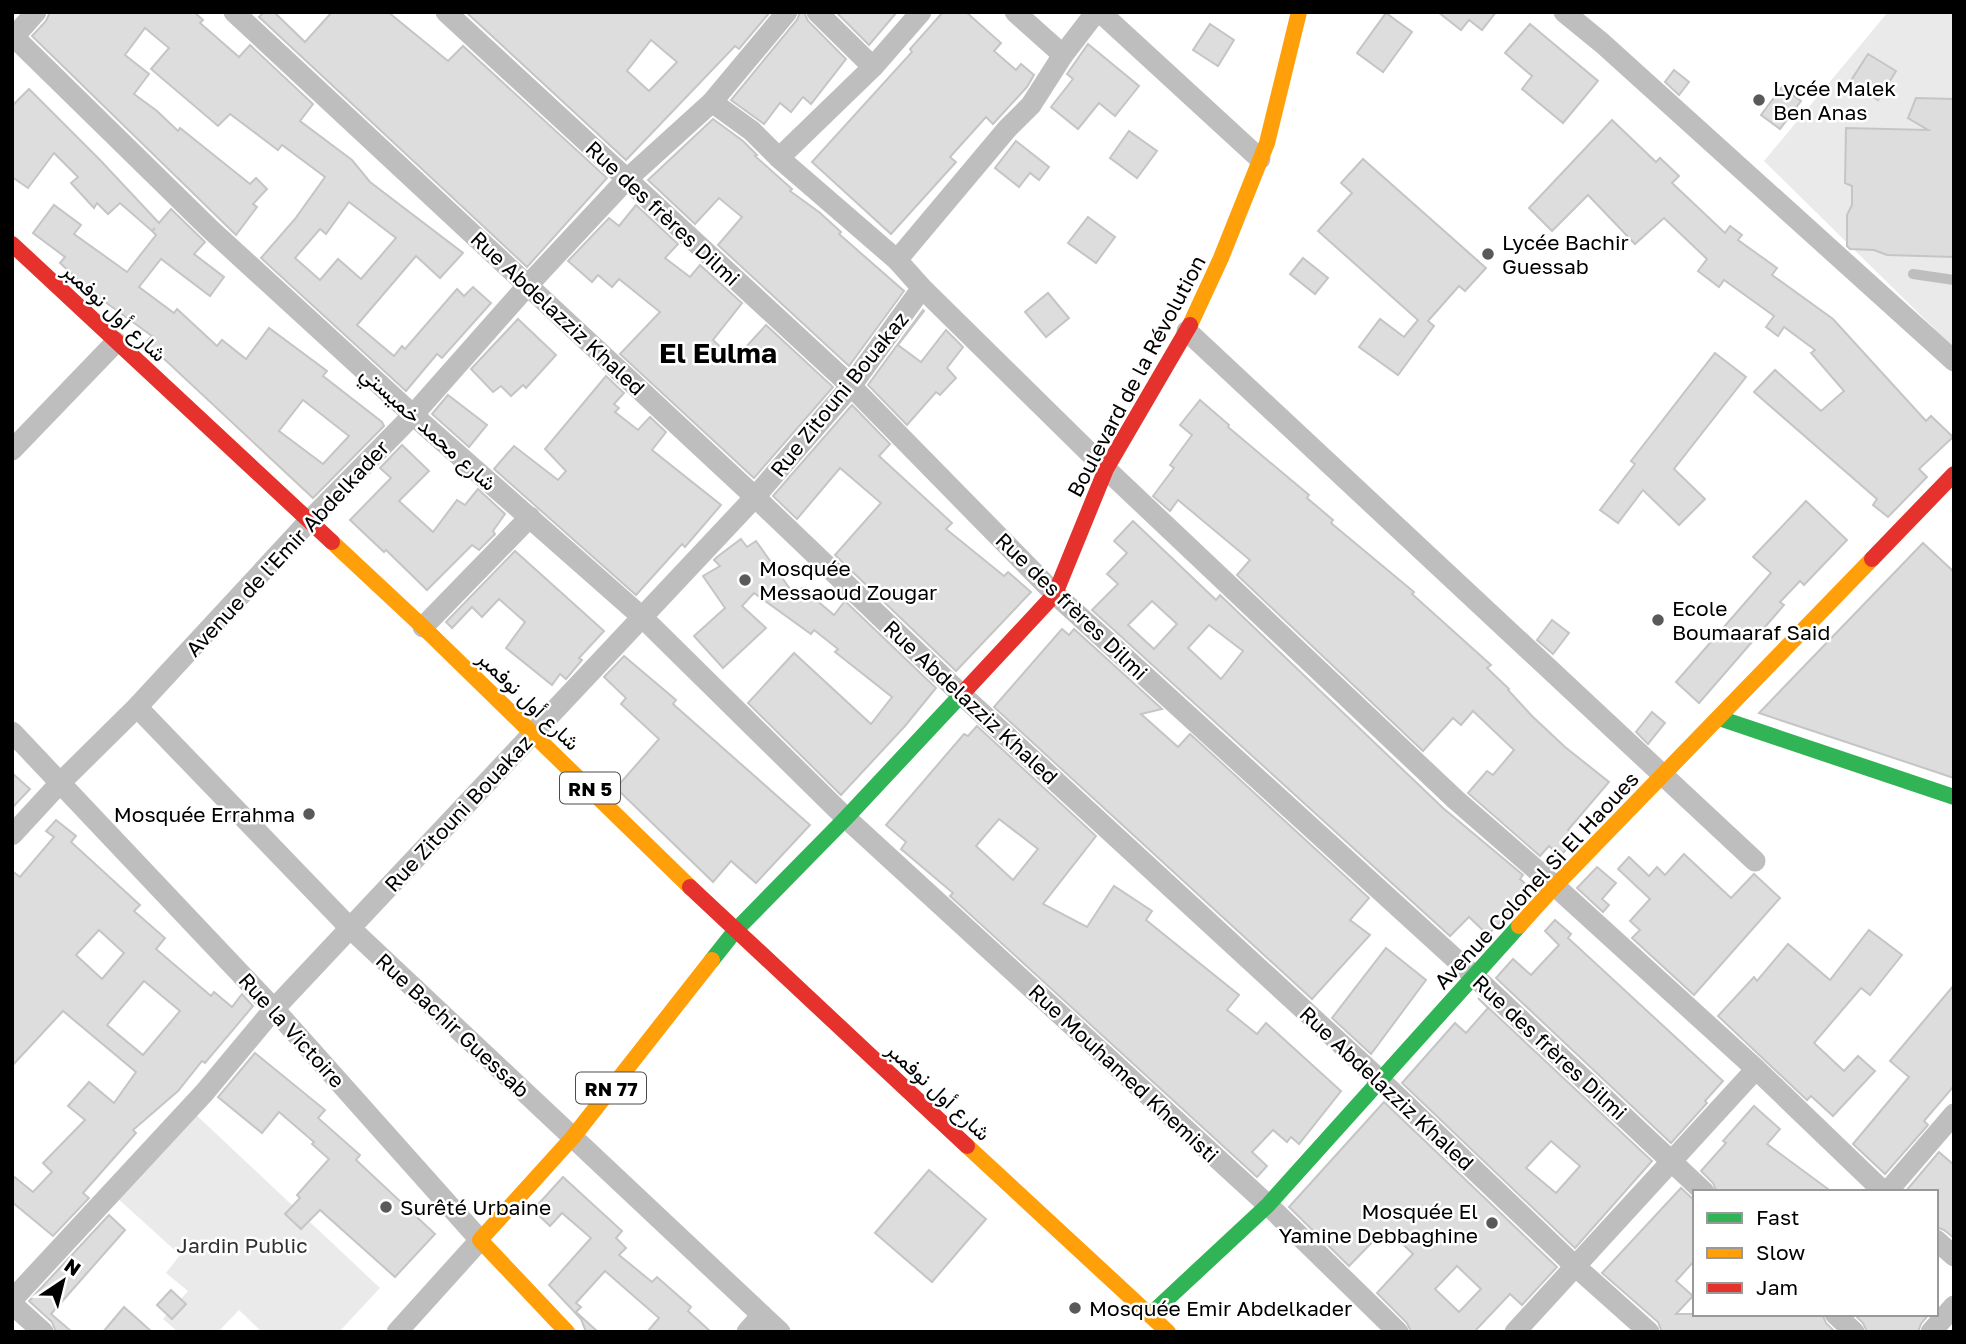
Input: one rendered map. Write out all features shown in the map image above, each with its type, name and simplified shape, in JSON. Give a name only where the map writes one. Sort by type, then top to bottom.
[{"type":"main road","name":"Boulevard de la Révolution","points":[[735,931],[846,818],[1055,594],[1106,469],[1187,331],[1221,258],[1267,143],[1299,12]]},
{"type":"main road","name":"شارع أول نوفمبر","points":[[12,244],[423,627],[735,931],[1168,1332]]},
{"type":"main road","name":"Avenue Colonel Si El Haoues","points":[[1150,1315],[1268,1205],[1555,886],[1954,474]]},
{"type":"main road","points":[[1719,718],[1954,797]]},
{"type":"main road","name":"RN 77","points":[[480,1240],[573,1137],[735,931]]},
{"type":"main road","name":"Rue la Victoire","points":[[480,1240],[567,1332]]},
{"type":"street","points":[[13,38],[36,12]]},
{"type":"street","name":"Rue Abdelazziz Khaled","points":[[234,12],[755,497],[962,695],[1380,1079],[1575,1266],[1649,1332]]},
{"type":"street","name":"Rue des frères Dilmi","points":[[446,12],[851,386],[1055,594],[1474,976],[1702,1190]]},
{"type":"street","name":"Avenue de l'Emir Abdelkader","points":[[12,835],[413,415],[626,180],[712,102],[787,12]]},
{"type":"street","points":[[817,12],[873,67]]},
{"type":"street","points":[[779,158],[873,67],[922,12]]},
{"type":"street","points":[[1015,12],[1063,55]]},
{"type":"street","points":[[897,260],[1007,129],[1031,105],[1063,55],[1098,12],[1260,159]]},
{"type":"street","points":[[1564,12],[1602,43],[1954,361]]},
{"type":"street","name":"شارع محمد خميستي","points":[[13,38],[210,229],[413,415],[642,617],[846,818]]},
{"type":"street","points":[[712,102],[752,131],[779,158],[897,260],[922,288],[1106,469],[1456,800],[1756,1069],[1884,1190]]},
{"type":"street","name":"Rue Zitouni Bouakaz","points":[[12,1302],[204,1093],[274,1009],[755,497],[851,386],[922,288]]},
{"type":"street","points":[[1187,331],[1755,861]]},
{"type":"street","points":[[12,450],[116,342]]},
{"type":"street","points":[[423,627],[530,517]]},
{"type":"street","name":"Rue Bachir Guessab","points":[[137,707],[350,928],[780,1332]]},
{"type":"street","name":"Rue la Victoire","points":[[12,732],[274,1009],[480,1240]]},
{"type":"street","name":"Rue Mouhamed Khemisti","points":[[846,818],[1268,1205],[1398,1332]]},
{"type":"street","points":[[1515,1332],[1756,1069]]},
{"type":"street","points":[[1888,1190],[1954,1114]]},
{"type":"street","points":[[397,1332],[480,1240]]},
{"type":"street","points":[[1938,1242],[1954,1256]]},
{"type":"street","points":[[12,1302],[43,1332]]},
{"type":"street","points":[[1931,1332],[1954,1306]]},
{"type":"street","points":[[747,1332],[762,1315]]},
{"type":"street","points":[[1837,1316],[1854,1332]]},
{"type":"lane","points":[[1913,274],[1954,280]]},
{"type":"green space","points":[[1888,12],[1954,12],[1954,348],[1764,161]]},
{"type":"green space","name":"Jardin Public","points":[[192,1111],[380,1288],[339,1332],[262,1332],[239,1310],[218,1332],[178,1332],[163,1319],[188,1291],[166,1273],[180,1255],[115,1196]]},
{"type":"building","points":[[50,12],[194,12],[203,20],[200,23],[239,57],[250,45],[313,104],[300,121],[352,160],[370,182],[463,253],[440,278],[416,256],[357,325],[394,356],[402,346],[405,349],[457,289],[464,296],[473,287],[491,303],[442,358],[437,354],[406,391],[261,258],[295,219],[325,177],[282,145],[278,150],[230,114],[218,126],[151,69],[169,48],[145,28],[125,55],[149,74],[134,94],[178,131],[180,128],[250,184],[256,178],[267,189],[253,204],[257,207],[236,235],[32,36],[46,21]],"holes":[[[349,202],[396,238],[361,279],[338,259],[320,280],[295,258],[320,229],[326,234]]]},
{"type":"building","points":[[264,12],[274,12],[305,42],[332,12],[388,12],[448,61],[463,46],[607,178],[527,267],[259,17]]},
{"type":"building","points":[[466,12],[770,12],[739,49],[735,46],[626,160]],"holes":[[[651,40],[677,62],[649,91],[627,71]]]},
{"type":"building","points":[[800,12],[804,12],[808,21],[846,59],[811,104],[803,97],[791,112],[780,103],[764,124],[731,100],[797,20]]},
{"type":"building","points":[[836,12],[897,12],[869,45]]},
{"type":"building","points":[[943,12],[966,12],[1001,43],[994,51],[1016,70],[1021,64],[1034,75],[1027,87],[993,124],[986,117],[950,157],[956,162],[891,234],[812,162],[912,52],[910,49]]},
{"type":"building","points":[[1438,12],[1496,12],[1482,30],[1469,20],[1461,30]]},
{"type":"building","points":[[1386,13],[1412,32],[1383,72],[1357,53]]},
{"type":"building","points":[[1210,24],[1234,40],[1218,66],[1193,50]]},
{"type":"building","points":[[1530,24],[1598,81],[1563,123],[1522,89],[1532,76],[1505,53]]},
{"type":"building","points":[[1088,44],[1139,86],[1115,116],[1099,103],[1078,129],[1051,107],[1073,79],[1067,74]]},
{"type":"building","points":[[1868,54],[1896,71],[1878,100],[1850,82]]},
{"type":"building","points":[[1674,70],[1689,82],[1679,95],[1665,82]]},
{"type":"building","points":[[1782,87],[1801,101],[1780,129],[1761,115]]},
{"type":"building","points":[[29,89],[159,223],[171,209],[205,242],[194,254],[224,277],[210,296],[161,259],[139,287],[174,313],[177,309],[217,346],[222,340],[246,359],[269,328],[327,371],[323,376],[382,422],[384,426],[313,498],[146,342],[152,336],[90,291],[60,263],[65,257],[33,233],[54,205],[81,225],[74,234],[127,272],[156,235],[120,203],[108,214],[97,203],[94,208],[71,183],[78,177],[54,153],[28,188],[12,177],[12,106]],"holes":[[[303,400],[349,436],[323,464],[279,431]]]},
{"type":"building","points":[[1916,98],[1954,99],[1954,257],[1887,255],[1874,250],[1850,249],[1847,246],[1847,215],[1852,205],[1852,186],[1845,183],[1846,128],[1928,130],[1908,118]]},
{"type":"building","points":[[713,119],[743,141],[757,155],[755,156],[792,189],[790,191],[819,212],[841,232],[839,234],[904,291],[849,366],[718,245],[742,217],[719,198],[695,224],[648,180]]},
{"type":"building","points":[[1612,120],[1656,162],[1660,158],[1679,176],[1672,183],[1725,233],[1730,226],[1742,235],[1738,240],[1777,268],[1772,275],[1833,319],[1926,421],[1931,416],[1953,437],[1919,469],[1927,477],[1888,517],[1873,505],[1877,499],[1754,392],[1775,370],[1821,411],[1844,391],[1811,353],[1815,350],[1784,327],[1778,336],[1766,327],[1774,316],[1724,280],[1719,287],[1698,271],[1707,259],[1664,218],[1635,244],[1588,195],[1552,231],[1529,208]]},
{"type":"building","points":[[1129,131],[1157,151],[1137,178],[1110,158]]},
{"type":"building","points":[[1016,141],[1049,167],[1039,180],[1030,173],[1019,187],[995,168]]},
{"type":"building","points":[[1363,159],[1486,268],[1465,291],[1459,286],[1428,321],[1434,326],[1398,375],[1359,347],[1380,319],[1404,337],[1418,320],[1318,231],[1352,193],[1341,183]]},
{"type":"building","points":[[636,205],[678,244],[665,258],[690,277],[700,265],[742,303],[713,340],[734,360],[766,325],[833,387],[754,478],[620,354],[660,312],[619,279],[612,287],[598,275],[592,282],[568,261],[609,218],[619,226]]},
{"type":"building","points":[[1088,217],[1115,237],[1096,263],[1068,243]]},
{"type":"building","points":[[1303,258],[1328,278],[1315,294],[1290,274]]},
{"type":"building","points":[[1048,293],[1069,318],[1046,337],[1025,312]]},
{"type":"building","points":[[923,310],[898,345],[921,362],[946,330],[963,347],[947,368],[956,378],[940,395],[936,392],[907,425],[868,385]]},
{"type":"building","points":[[518,319],[556,355],[526,388],[523,385],[511,396],[501,386],[493,392],[471,369]]},
{"type":"building","points":[[1715,353],[1746,377],[1674,469],[1705,499],[1679,525],[1643,490],[1618,523],[1600,510],[1635,464],[1631,461]]},
{"type":"building","points":[[606,376],[624,393],[614,404],[619,408],[615,412],[638,430],[650,417],[666,432],[652,450],[721,505],[685,547],[682,544],[636,595],[494,469],[514,446],[558,480],[566,471],[545,449]]},
{"type":"building","points":[[448,395],[487,425],[469,447],[432,414]]},
{"type":"building","points":[[1200,400],[1309,495],[1307,498],[1333,520],[1331,523],[1414,592],[1412,594],[1491,665],[1487,668],[1532,716],[1609,782],[1568,830],[1577,838],[1560,856],[1549,846],[1540,856],[1468,793],[1487,771],[1493,775],[1514,750],[1473,711],[1461,725],[1453,718],[1423,751],[1237,575],[1250,560],[1178,500],[1170,511],[1153,496],[1174,468],[1170,465],[1192,435],[1180,425]]},
{"type":"building","points":[[852,405],[890,444],[879,456],[952,523],[946,529],[1004,576],[1008,572],[1031,592],[956,671],[835,555],[881,503],[840,468],[797,519],[773,496]]},
{"type":"building","points":[[402,445],[429,471],[399,501],[433,532],[457,500],[465,505],[478,489],[505,514],[493,531],[495,534],[479,550],[472,545],[427,590],[350,520],[391,478],[380,468]]},
{"type":"building","points":[[1806,501],[1847,540],[1804,585],[1800,581],[1780,602],[1784,605],[1699,703],[1676,682],[1771,573],[1753,557]]},
{"type":"building","points":[[1133,521],[1216,600],[1220,595],[1443,808],[1523,875],[1520,879],[1530,888],[1488,935],[1469,917],[1450,936],[1092,610],[1118,584],[1107,574],[1127,553],[1114,541]],"holes":[[[1152,601],[1177,624],[1154,649],[1128,625]],[[1209,625],[1243,651],[1221,679],[1188,648]]]},
{"type":"building","points":[[741,539],[747,547],[756,541],[795,596],[802,588],[834,615],[845,601],[936,688],[841,795],[748,703],[794,653],[871,724],[892,697],[835,652],[838,649],[814,630],[811,634],[754,593],[742,606],[766,628],[723,668],[694,636],[725,608],[703,576],[720,566],[714,560]]},
{"type":"building","points":[[1923,543],[1954,572],[1954,778],[1759,713]]},
{"type":"building","points":[[515,551],[604,631],[579,658],[582,660],[566,679],[560,674],[552,685],[506,648],[525,622],[499,599],[482,617],[472,607],[452,628],[446,622]]},
{"type":"building","points":[[1552,620],[1569,633],[1553,654],[1537,640]]},
{"type":"building","points":[[1062,629],[1069,635],[1074,629],[1162,709],[1141,714],[1178,747],[1190,734],[1369,898],[1350,920],[1370,935],[1312,999],[994,707]]},
{"type":"building","points":[[624,656],[676,700],[673,704],[810,825],[756,883],[731,861],[713,882],[616,788],[659,739],[621,704],[626,698],[604,677]]},
{"type":"building","points":[[1652,712],[1665,723],[1648,744],[1636,732]]},
{"type":"building","points":[[977,726],[1096,836],[1043,904],[1087,927],[1114,886],[1152,911],[1146,920],[1239,995],[1227,1010],[1257,1034],[1266,1023],[1341,1091],[1299,1144],[1291,1137],[1287,1142],[1273,1130],[1252,1152],[1267,1166],[1257,1177],[950,896],[953,893],[901,849],[906,842],[886,825],[964,734],[968,736]],"holes":[[[999,819],[1038,849],[1013,880],[976,846]]]},
{"type":"building","points":[[12,773],[30,789],[12,808]]},
{"type":"building","points":[[56,820],[76,836],[71,842],[140,905],[134,911],[165,938],[156,949],[211,996],[214,992],[232,1007],[242,994],[253,1006],[178,1091],[133,1130],[136,1133],[83,1193],[89,1198],[53,1236],[12,1202],[12,1175],[33,1192],[52,1172],[43,1163],[85,1120],[68,1106],[89,1082],[114,1103],[136,1072],[63,1011],[12,1066],[12,871],[20,877],[54,837],[46,831]],"holes":[[[99,930],[124,953],[102,979],[76,955]],[[144,981],[180,1011],[143,1055],[107,1025]]]},
{"type":"building","points":[[1684,854],[1731,898],[1754,874],[1780,898],[1694,995],[1632,938],[1640,930],[1630,921],[1650,899],[1618,869],[1629,857],[1649,876],[1657,867],[1665,875]]},
{"type":"building","points":[[1597,867],[1616,883],[1602,899],[1609,905],[1603,912],[1577,888]]},
{"type":"building","points":[[1555,920],[1571,934],[1568,938],[1723,1081],[1671,1143],[1496,978],[1513,959],[1531,975],[1559,945],[1545,931]]},
{"type":"building","points":[[1869,930],[1902,955],[1870,995],[1861,988],[1814,1043],[1844,1071],[1858,1056],[1875,1071],[1833,1116],[1811,1096],[1807,1100],[1718,1016],[1754,977],[1757,981],[1788,944],[1830,980]]},
{"type":"building","points":[[1386,948],[1426,980],[1371,1054],[1332,1018]]},
{"type":"building","points":[[1954,985],[1954,1086],[1924,1121],[1928,1125],[1885,1174],[1853,1144],[1909,1077],[1890,1061]]},
{"type":"building","points":[[1478,998],[1652,1161],[1575,1248],[1402,1083],[1455,1023],[1466,1033],[1488,1008]],"holes":[[[1551,1141],[1580,1166],[1556,1193],[1526,1168]]]},
{"type":"building","points":[[255,1053],[325,1110],[318,1118],[360,1155],[356,1160],[435,1234],[395,1277],[320,1210],[301,1229],[285,1214],[300,1198],[297,1195],[329,1159],[312,1144],[314,1142],[279,1112],[262,1133],[218,1097]]},
{"type":"building","points":[[1384,1102],[1557,1267],[1522,1305],[1510,1294],[1474,1332],[1411,1332],[1407,1323],[1377,1293],[1413,1254],[1386,1228],[1349,1266],[1289,1207]],"holes":[[[1457,1266],[1481,1289],[1459,1312],[1435,1289]]]},
{"type":"building","points":[[1754,1106],[1780,1129],[1767,1144],[1829,1190],[1716,1190],[1701,1171],[1726,1143],[1723,1141]]},
{"type":"building","points":[[1939,1152],[1954,1165],[1954,1238],[1938,1228],[1938,1190],[1907,1190]]},
{"type":"building","points":[[929,1170],[986,1219],[932,1282],[875,1233]]},
{"type":"building","points":[[563,1177],[622,1231],[616,1238],[626,1248],[619,1255],[652,1282],[657,1277],[691,1307],[688,1311],[711,1332],[647,1332],[659,1318],[605,1271],[576,1303],[581,1307],[576,1312],[598,1332],[586,1332],[581,1319],[549,1285],[591,1238],[562,1213],[550,1226],[533,1210]]},
{"type":"building","points":[[1681,1188],[1693,1199],[1693,1262],[1676,1281],[1693,1296],[1676,1314],[1823,1316],[1835,1332],[1662,1332],[1658,1322],[1602,1273]]},
{"type":"building","points":[[109,1215],[125,1230],[51,1314],[72,1332],[56,1332],[52,1322],[29,1301]]},
{"type":"building","points":[[171,1290],[186,1304],[172,1319],[157,1305]]},
{"type":"building","points":[[124,1307],[152,1332],[103,1332]]},
{"type":"building","points":[[1856,1316],[1927,1316],[1918,1332],[1867,1332]]},
{"type":"traffic: fast","points":[[712,960],[735,931],[961,695]]},
{"type":"traffic: fast","points":[[1719,718],[1954,797]]},
{"type":"traffic: fast","points":[[1150,1315],[1268,1205],[1519,926]]},
{"type":"traffic: slow","points":[[1190,325],[1221,258],[1267,143],[1299,12]]},
{"type":"traffic: slow","points":[[332,542],[690,887]]},
{"type":"traffic: slow","points":[[1519,926],[1872,559]]},
{"type":"traffic: slow","points":[[567,1332],[480,1240],[573,1137],[712,960]]},
{"type":"traffic: slow","points":[[967,1146],[1168,1332]]},
{"type":"traffic: jam","points":[[12,244],[332,542]]},
{"type":"traffic: jam","points":[[961,695],[1055,594],[1106,469],[1190,325]]},
{"type":"traffic: jam","points":[[1872,559],[1954,474]]},
{"type":"traffic: jam","points":[[690,887],[967,1146]]},
{"type":"place","name":"Lycée Malek Ben Anas","points":[[1759,100]]},
{"type":"place","name":"Lycée Bachir Guessab","points":[[1488,254]]},
{"type":"place","name":"Mosquée Messaoud Zougar","points":[[745,580]]},
{"type":"place","name":"Ecole Boumaaraf Said","points":[[1658,620]]},
{"type":"place","name":"Mosquée Errahma","points":[[309,814]]},
{"type":"place","name":"Surêté Urbaine","points":[[386,1207]]},
{"type":"place","name":"Mosquée El Yamine Debbaghine","points":[[1492,1223]]},
{"type":"place","name":"Mosquée Emir Abdelkader","points":[[1075,1308]]},
{"type":"district","name":"El Eulma","points":[[718,352]]}]
